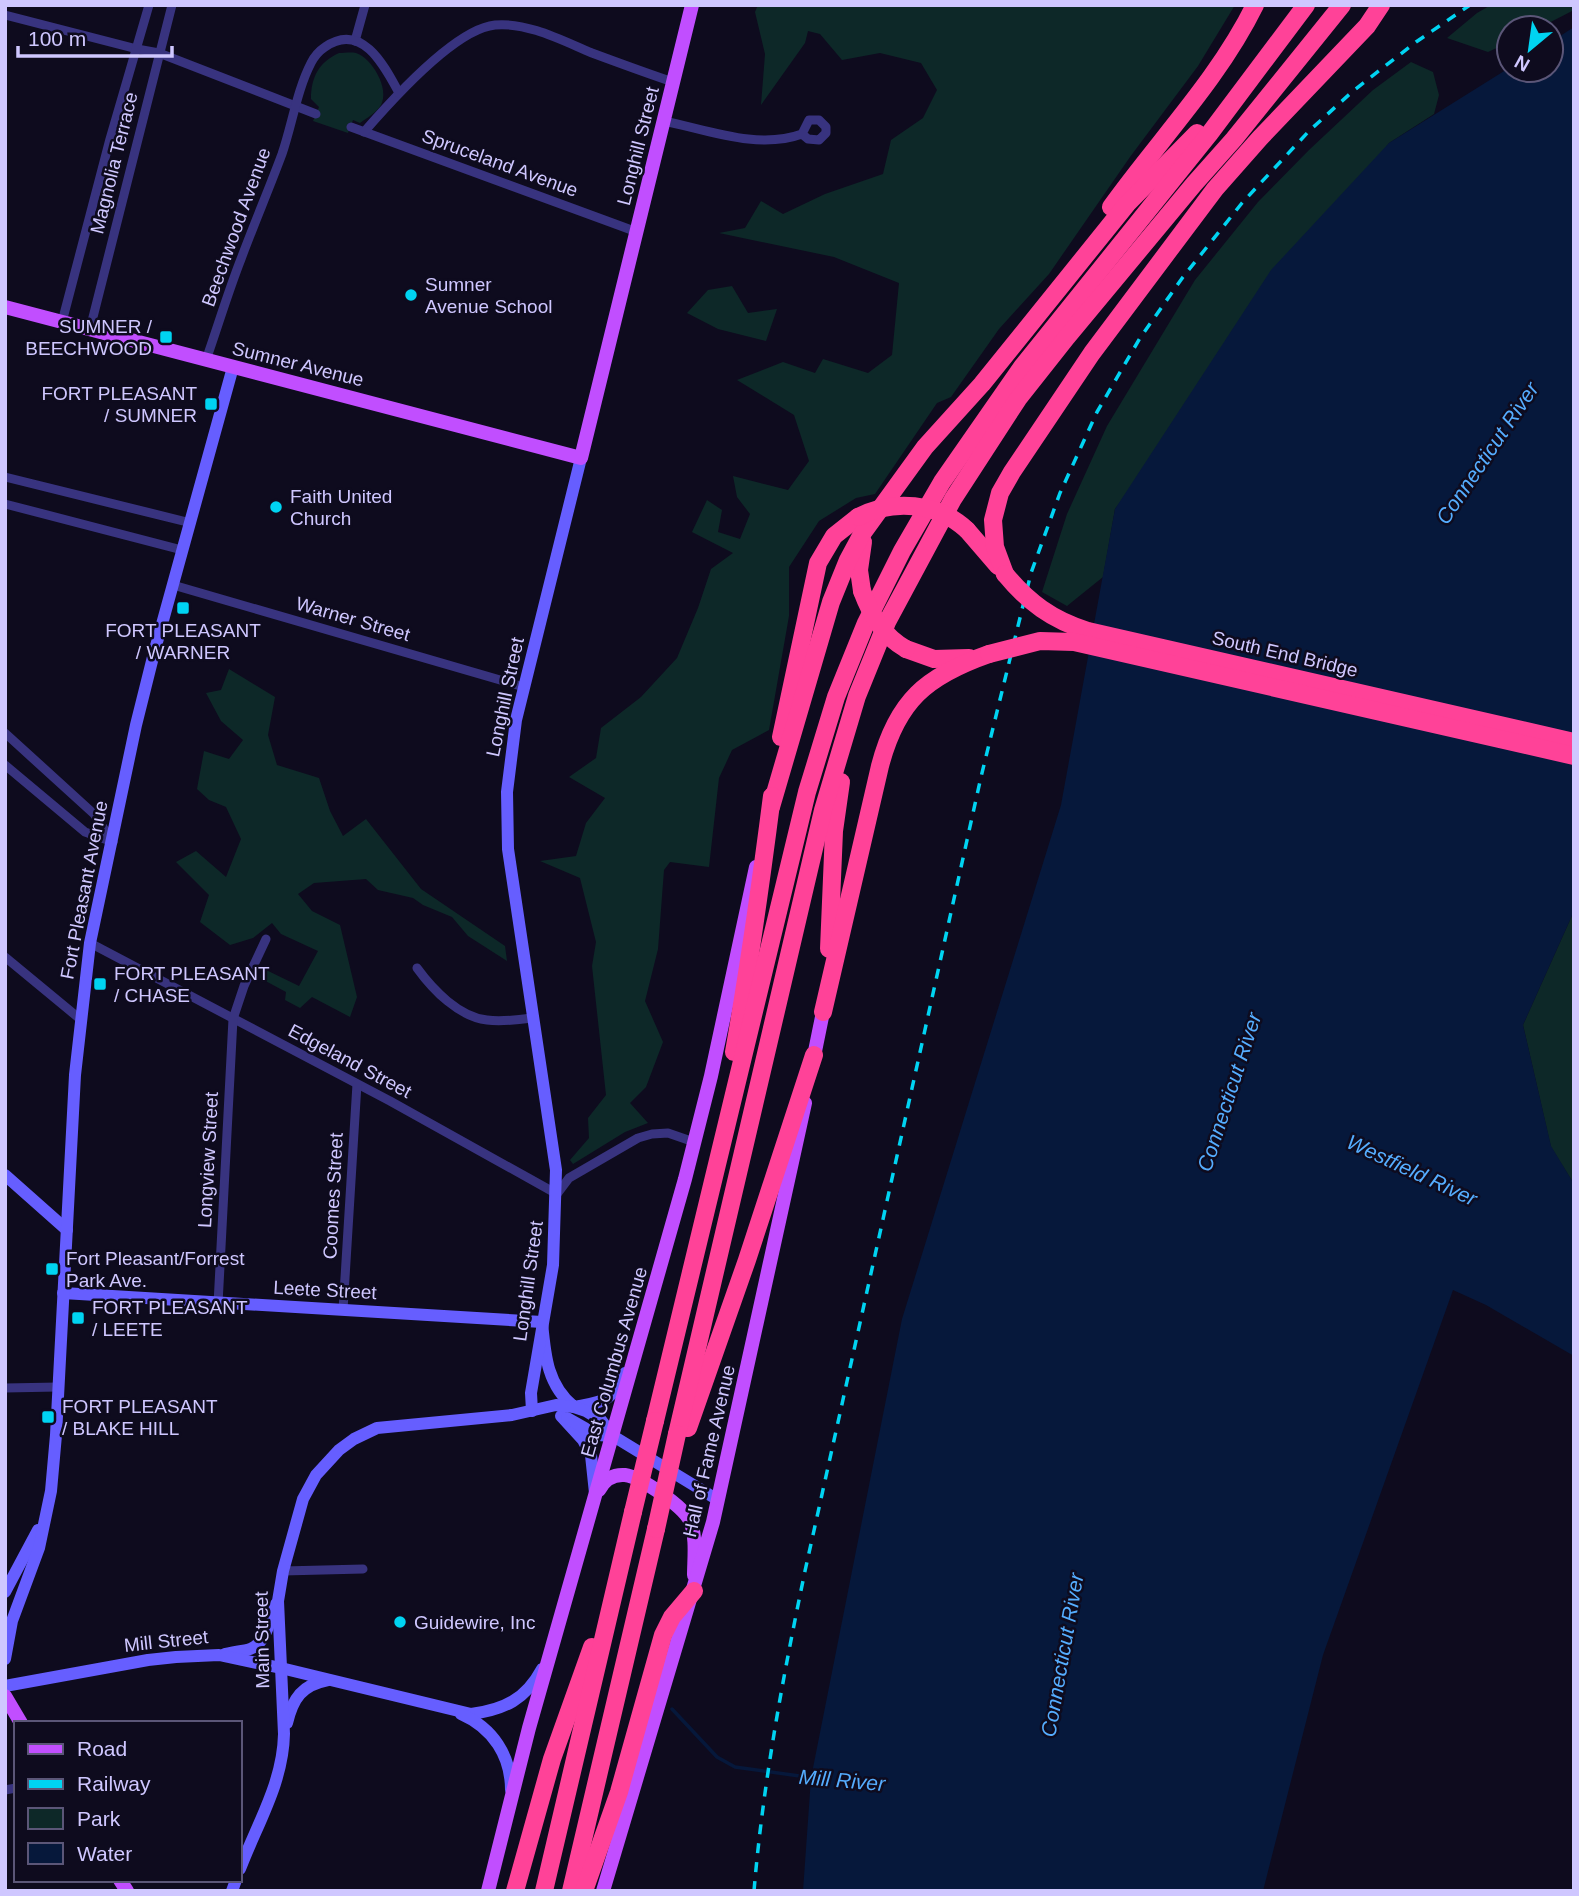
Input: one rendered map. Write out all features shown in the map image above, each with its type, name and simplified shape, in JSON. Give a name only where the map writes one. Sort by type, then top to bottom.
[{"type":"highway","points":[[1048,300],[1117,199],[1206,85],[1255,5]]},
{"type":"highway","points":[[544,1891],[787,870],[815,763],[843,678],[883,586],[942,482],[1004,391],[1251,80],[1306,5]]},
{"type":"highway","points":[[571,1891],[656,1529],[681,1436],[823,810],[844,734],[871,659],[928,542],[1001,424],[1067,337],[1234,139],[1342,5]]},
{"type":"highway","points":[[1092,353],[1227,175],[1272,124],[1363,31],[1381,5]]},
{"type":"highway","points":[[771,807],[831,601],[865,519],[982,384],[1135,195],[1251,80]]},
{"type":"highway","points":[[1005,574],[997,555],[993,533],[994,513],[1000,493],[1126,296],[1234,139]]},
{"type":"highway","name":"South End Bridge","points":[[865,519],[884,508],[914,506],[943,514],[967,530],[1039,608],[1077,628],[1574,742]]},
{"type":"highway","points":[[865,519],[859,570],[862,591],[881,627],[892,640],[926,657],[943,660],[986,655]]},
{"type":"highway","points":[[708,1200],[757,914],[780,741],[815,570],[829,542],[865,519]]},
{"type":"highway","name":"South End Bridge","points":[[986,655],[1041,641],[1074,642],[1574,756]]},
{"type":"highway","points":[[823,1012],[880,766],[893,726],[903,709],[921,689],[986,655]]},
{"type":"highway","points":[[823,1012],[837,802],[871,659]]},
{"type":"highway","points":[[681,1436],[747,1261],[814,1055]]},
{"type":"highway","points":[[515,1891],[565,1718],[616,1589]]},
{"type":"highway","points":[[584,1891],[619,1792],[663,1635],[672,1617],[694,1591]]},
{"type":"main road","name":"Longhill Street","points":[[581,458],[692,5]]},
{"type":"main road","name":"Sumner Avenue","points":[[5,307],[581,458]]},
{"type":"main road","name":"East Columbus Avenue","points":[[488,1891],[549,1657],[694,1142],[715,1058],[750,889],[765,840]]},
{"type":"main road","name":"Hall of Fame Avenue","points":[[603,1891],[694,1591],[718,1500],[765,1296],[823,1012]]},
{"type":"main road","points":[[595,1496],[607,1479],[626,1475],[680,1507],[694,1534],[694,1591]]},
{"type":"main road","points":[[5,1696],[19,1721]]},
{"type":"street","name":"Magnolia Terrace","points":[[62,321],[149,5]]},
{"type":"street","name":"Magnolia Terrace","points":[[90,329],[172,5]]},
{"type":"street","points":[[365,5],[355,41],[377,56],[399,93]]},
{"type":"street","points":[[5,15],[137,49],[159,52],[316,114]]},
{"type":"street","points":[[364,132],[399,93],[461,39],[477,30],[495,25],[526,29],[554,37],[673,82]]},
{"type":"street","name":"Beechwood Avenue","points":[[206,360],[274,174],[305,78],[318,53],[327,45],[355,41]]},
{"type":"street","points":[[664,121],[747,139],[777,139],[802,134]]},
{"type":"street","name":"Spruceland Avenue","points":[[351,127],[637,232]]},
{"type":"street","name":"Fort Pleasant Avenue","points":[[5,1659],[12,1621],[39,1548],[51,1491],[80,1019],[90,943],[136,725],[233,367]]},
{"type":"street","name":"Longhill Street","points":[[532,1411],[531,1393],[553,1265],[556,1194],[554,1157],[508,849],[506,808],[513,733],[581,458]]},
{"type":"street","points":[[5,477],[191,523]]},
{"type":"street","points":[[5,504],[182,550]]},
{"type":"street","name":"Warner Street","points":[[173,585],[524,687]]},
{"type":"street","points":[[5,733],[94,814],[113,842]]},
{"type":"street","points":[[5,765],[85,832],[113,842]]},
{"type":"street","name":"Longview Street","points":[[218,1304],[233,1019],[244,986],[266,939]]},
{"type":"street","name":"Edgeland Street","points":[[90,943],[556,1194]]},
{"type":"street","points":[[5,957],[80,1019]]},
{"type":"street","points":[[417,968],[445,998],[476,1018],[496,1021],[532,1018]]},
{"type":"street","name":"Coomes Street","points":[[344,1310],[356,1084]]},
{"type":"street","points":[[556,1194],[569,1178],[638,1139],[652,1134],[668,1133],[694,1142]]},
{"type":"street","points":[[5,1175],[67,1230]]},
{"type":"street","name":"Leete Street","points":[[63,1293],[542,1322]]},
{"type":"street","points":[[542,1322],[546,1364],[562,1397],[574,1407],[600,1402],[614,1394],[637,1350]]},
{"type":"street","points":[[5,1388],[58,1387]]},
{"type":"street","name":"Main Street","points":[[242,1864],[277,1778],[283,1756],[278,1601],[282,1571],[297,1513],[309,1485],[331,1457],[354,1439],[377,1428],[532,1411],[556,1405],[574,1407],[601,1420],[612,1436],[718,1500]]},
{"type":"street","name":"Main Street","points":[[532,1411],[561,1416],[597,1435],[612,1436]]},
{"type":"street","points":[[561,1416],[583,1440],[591,1455],[595,1496]]},
{"type":"street","name":"Fort Pleasant Avenue","points":[[5,1592],[44,1517]]},
{"type":"street","points":[[282,1571],[363,1569]]},
{"type":"street","points":[[219,1655],[245,1650],[260,1643],[278,1601]]},
{"type":"street","name":"Mill Street","points":[[5,1686],[148,1660],[219,1655],[471,1714],[488,1712],[517,1700],[536,1681],[549,1657]]},
{"type":"street","points":[[284,1734],[298,1694],[312,1684],[331,1680]]},
{"type":"street","name":"Mill Street","points":[[451,1710],[478,1723],[503,1750],[511,1778],[511,1800]]},
{"type":"green space","points":[[758,5],[1235,5],[1198,66],[1130,157],[1049,274],[999,329],[951,397],[937,403],[875,494],[856,498],[819,521],[789,567],[789,616],[769,730],[732,750],[719,778],[709,867],[670,862],[664,870],[658,949],[645,1001],[663,1042],[646,1087],[630,1103],[648,1123],[625,1132],[573,1164],[570,1160],[589,1138],[588,1118],[606,1095],[592,966],[596,942],[580,878],[540,861],[576,856],[586,823],[605,798],[569,777],[596,758],[601,728],[641,697],[677,658],[711,569],[733,553],[692,532],[707,500],[722,510],[718,532],[740,539],[750,514],[737,497],[733,476],[788,490],[809,461],[794,415],[737,380],[783,362],[815,373],[823,359],[868,373],[892,355],[899,283],[834,257],[719,233],[745,228],[761,201],[783,214],[825,194],[883,174],[891,140],[923,118],[937,90],[921,63],[880,53],[842,60],[820,34],[808,31],[805,43],[761,105],[765,54],[755,12]]},
{"type":"green space","points":[[1491,5],[1574,5],[1574,10],[1565,15],[1495,14],[1495,49],[1488,52],[1447,38]]},
{"type":"green space","points":[[339,53],[356,53],[368,61],[378,75],[383,91],[379,108],[360,123],[353,120],[348,133],[313,121],[319,107],[311,99],[315,77],[326,61]]},
{"type":"green space","points":[[1411,62],[1433,72],[1439,95],[1434,114],[1389,143],[1115,509],[1103,577],[1067,606],[1042,592],[1067,514],[1107,426],[1195,280],[1258,202],[1309,150],[1373,90]]},
{"type":"green space","points":[[732,286],[748,313],[777,309],[766,341],[718,329],[687,313],[708,290]]},
{"type":"green space","points":[[229,669],[275,697],[268,735],[277,765],[319,778],[330,811],[343,836],[366,819],[421,889],[505,946],[507,961],[468,936],[452,917],[413,898],[378,890],[366,879],[314,883],[298,894],[312,911],[340,925],[357,997],[350,1017],[312,997],[300,1008],[285,1000],[286,992],[260,978],[262,968],[299,986],[318,951],[281,934],[272,923],[253,938],[230,945],[200,922],[209,895],[176,862],[196,851],[226,877],[241,839],[226,807],[209,800],[197,789],[204,751],[229,759],[243,740],[221,721],[206,693],[221,690]]},
{"type":"green space","points":[[1574,911],[1574,1184],[1551,1147],[1523,1025]]},
{"type":"water","points":[[1574,27],[1574,911],[1523,1025],[1551,1146],[1574,1184],[1574,1356],[1486,1305],[1453,1290],[1323,1655],[1263,1891],[803,1891],[811,1778],[902,1319],[1061,805],[1115,509],[1271,270],[1389,143],[1495,77],[1495,84],[1565,84],[1565,33]]},
{"type":"waterway","name":"Mill River","points":[[672,1709],[717,1757],[735,1767],[814,1778]]},
{"type":"railway","points":[[754,1891],[775,1730],[805,1571],[981,777],[1031,573],[1060,493],[1097,412],[1140,338],[1183,277],[1242,203],[1309,131],[1353,91],[1416,42],[1470,5]]},
{"type":"place","name":"Sumner Avenue School","points":[[411,295]]},
{"type":"place","name":"SUMNER / BEECHWOOD","points":[[166,337]]},
{"type":"place","name":"FORT PLEASANT / SUMNER","points":[[211,404]]},
{"type":"place","name":"Faith United Church","points":[[276,507]]},
{"type":"place","name":"FORT PLEASANT / WARNER","points":[[183,608]]},
{"type":"place","name":"FORT PLEASANT / CHASE","points":[[100,984]]},
{"type":"place","name":"Fort Pleasant/Forrest Park Ave.","points":[[52,1269]]},
{"type":"place","name":"FORT PLEASANT / LEETE","points":[[78,1318]]},
{"type":"place","name":"FORT PLEASANT / BLAKE HILL","points":[[48,1417]]},
{"type":"place","name":"Guidewire, Inc","points":[[400,1622]]},
{"type":"water label","name":"Connecticut River","points":[[1487,453]]},
{"type":"water label","name":"Connecticut River","points":[[1229,1092]]},
{"type":"water label","name":"Westfield River","points":[[1412,1170]]},
{"type":"water label","name":"Connecticut River","points":[[1062,1655]]}]
